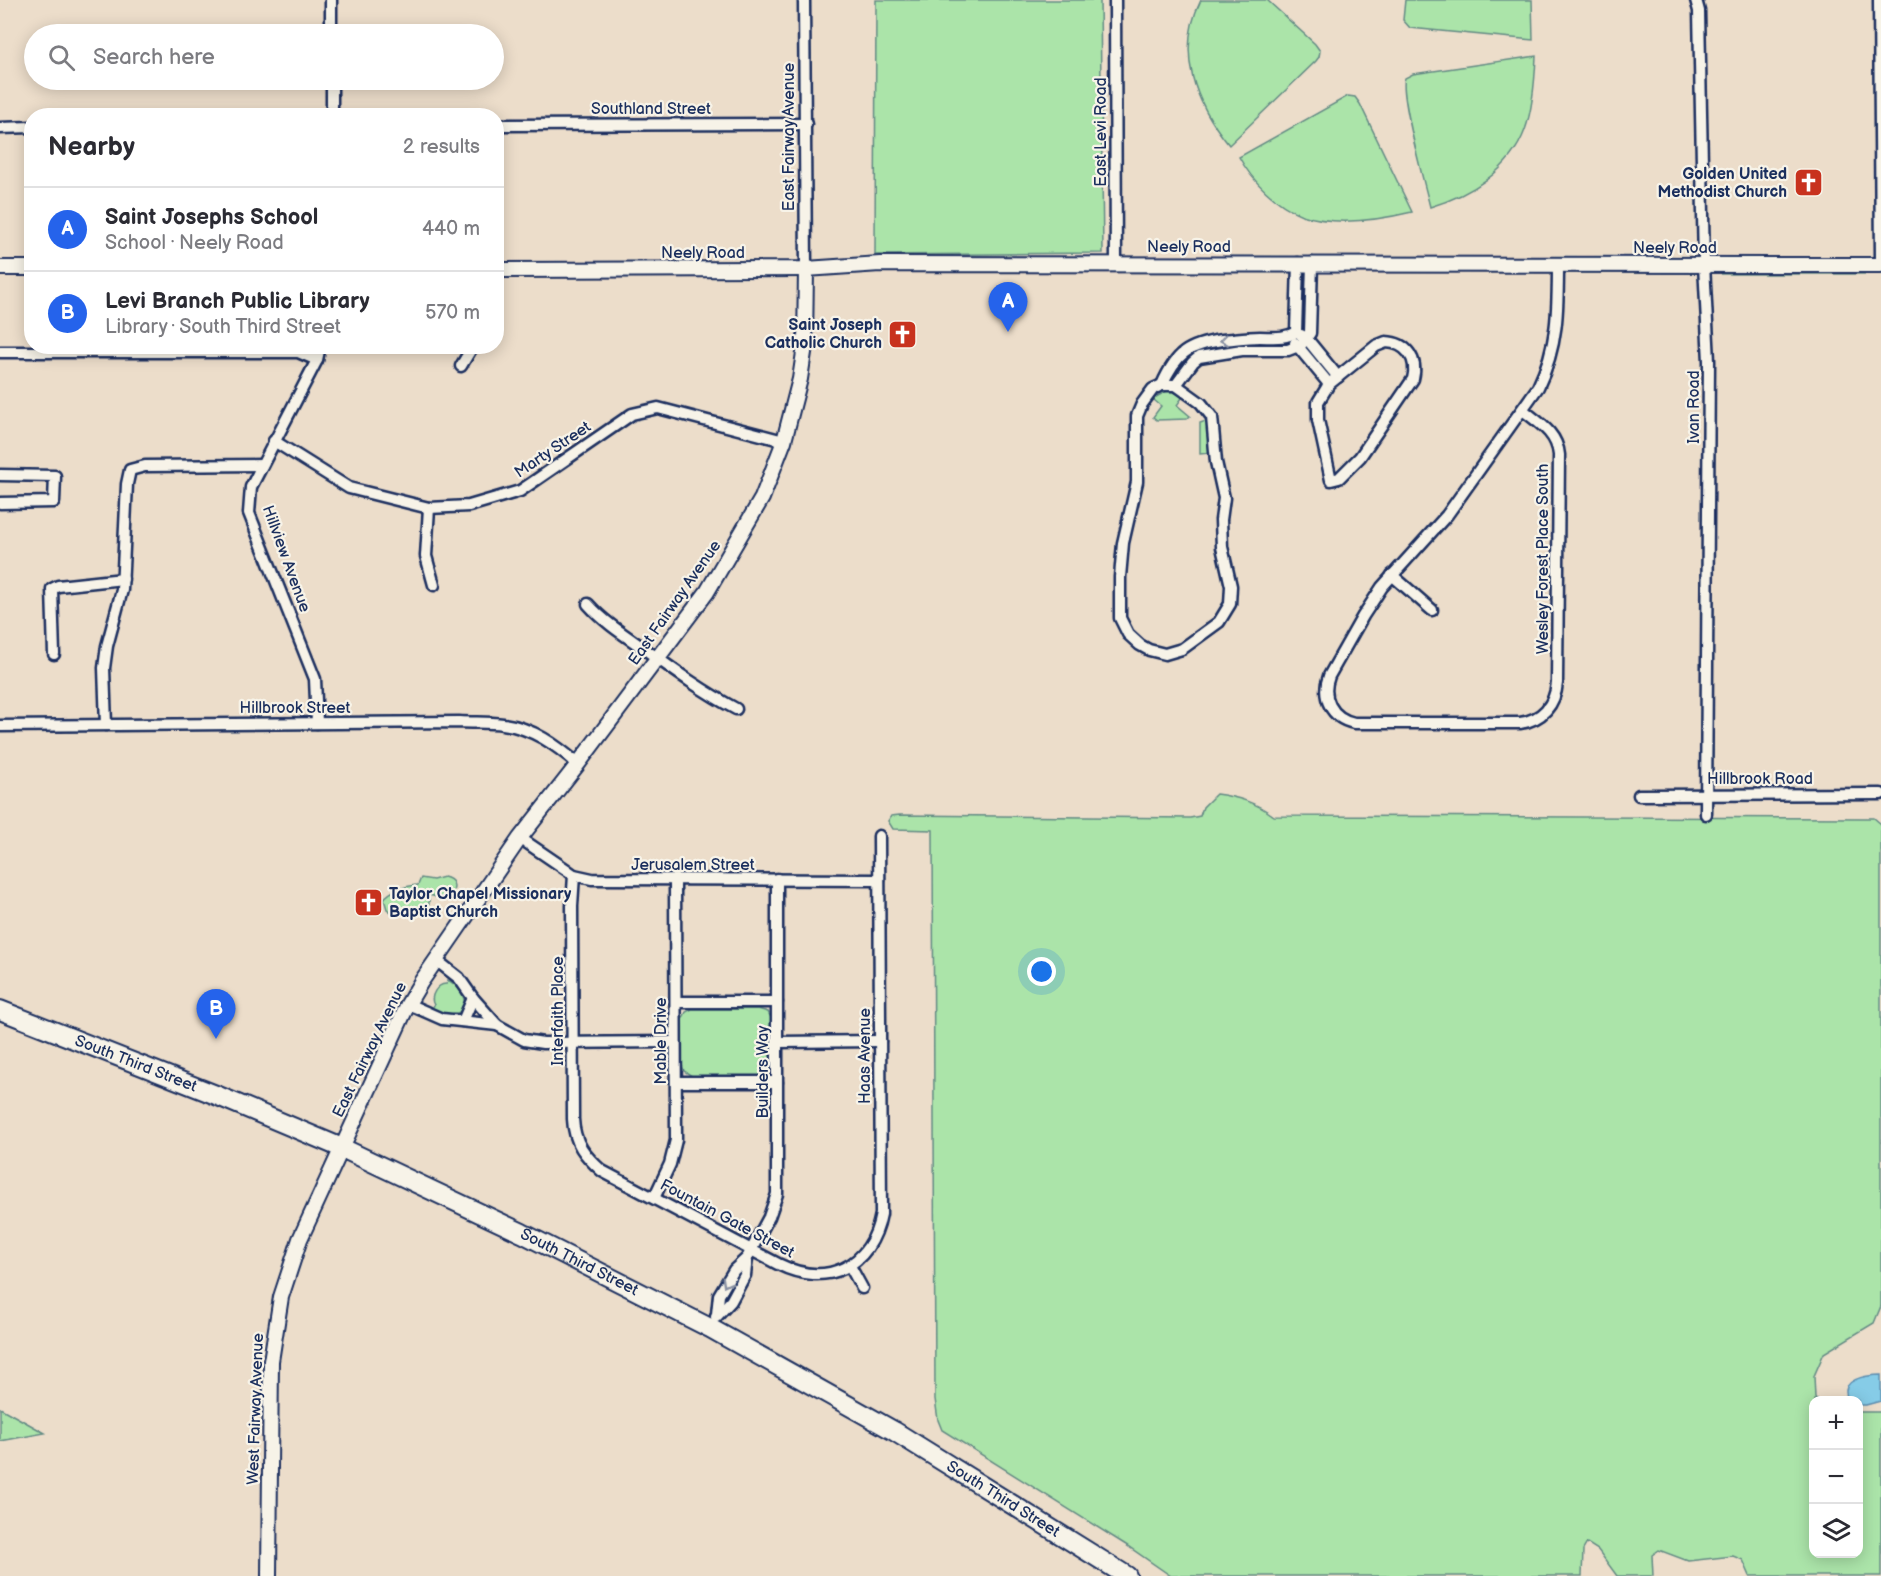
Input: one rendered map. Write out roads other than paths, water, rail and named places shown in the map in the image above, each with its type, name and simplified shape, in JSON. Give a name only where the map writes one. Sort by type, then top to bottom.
[{"type":"highway","name":"South Third Street","points":[[0,1010],[195,1086],[342,1148],[714,1321],[894,1431],[1120,1574]]},
{"type":"street","points":[[331,0],[331,24]]},
{"type":"street","name":"East Fairway Avenue","points":[[342,1148],[408,1005],[436,960],[520,838],[706,592],[762,498],[784,441],[800,379],[805,346],[804,0]]},
{"type":"street","name":"East Levi Road","points":[[1115,0],[1116,264]]},
{"type":"street","name":"Ivan Road","points":[[1695,0],[1699,11],[1704,265],[1709,362],[1706,814]]},
{"type":"street","points":[[1879,0],[1881,260]]},
{"type":"street","points":[[332,90],[332,108]]},
{"type":"street","name":"Southland Street","points":[[504,124],[806,124]]},
{"type":"street","points":[[0,128],[24,127]]},
{"type":"street","points":[[1305,263],[1293,334],[1298,347],[1329,384]]},
{"type":"street","points":[[1176,385],[1199,357],[1253,350],[1282,351],[1298,347],[1307,339],[1310,333],[1311,313],[1305,263]]},
{"type":"street","name":"Neely Road","points":[[504,270],[806,269],[880,264],[1881,265]]},
{"type":"street","points":[[1432,610],[1392,575],[1447,515],[1538,387],[1552,350],[1558,314],[1558,264]]},
{"type":"street","points":[[0,268],[24,268]]},
{"type":"street","points":[[1298,312],[1311,313]]},
{"type":"street","points":[[1162,385],[1166,375],[1189,348],[1205,343],[1293,334],[1307,339],[1338,377]]},
{"type":"street","points":[[1253,337],[1253,350]]},
{"type":"street","points":[[1386,342],[1400,346],[1409,352],[1414,360],[1413,379],[1391,414],[1360,457],[1339,478],[1333,480],[1330,478],[1318,420],[1318,402],[1329,384],[1376,346],[1386,342]]},
{"type":"street","points":[[0,352],[24,352]]},
{"type":"street","points":[[303,354],[317,360]]},
{"type":"street","name":"Hillview Avenue","points":[[317,723],[315,679],[249,513],[251,487],[319,354]]},
{"type":"street","points":[[461,366],[468,354]]},
{"type":"street","points":[[1162,385],[1176,385],[1201,403],[1212,417],[1216,462],[1224,498],[1221,520],[1222,547],[1231,578],[1231,594],[1230,604],[1219,622],[1182,648],[1165,654],[1149,651],[1128,634],[1120,618],[1120,577],[1123,543],[1137,482],[1137,416],[1142,404],[1153,389],[1162,385]]},
{"type":"street","name":"Marty Street","points":[[274,441],[349,488],[429,508],[469,506],[520,490],[632,414],[658,408],[784,441]]},
{"type":"street","name":"Wesley Forest Place South","points":[[1392,575],[1369,606],[1327,680],[1327,700],[1336,715],[1349,722],[1363,723],[1514,723],[1539,716],[1548,709],[1557,683],[1559,455],[1557,444],[1550,433],[1523,410]]},
{"type":"street","points":[[106,725],[104,668],[107,646],[122,590],[127,484],[130,470],[145,466],[262,465]]},
{"type":"street","points":[[0,475],[55,476],[55,484],[54,502],[0,503]]},
{"type":"street","points":[[429,508],[426,556],[434,585]]},
{"type":"street","points":[[54,654],[52,589],[58,585],[123,579]]},
{"type":"street","points":[[588,604],[600,617],[657,658],[712,697],[736,709]]},
{"type":"street","name":"Hillbrook Street","points":[[0,726],[459,722],[503,724],[544,738],[578,764]]},
{"type":"street","name":"Hillbrook Road","points":[[1639,795],[1881,794]]},
{"type":"street","name":"Haas Avenue","points":[[850,1266],[873,1238],[881,1214],[879,836]]},
{"type":"street","name":"Jerusalem Street","points":[[520,838],[574,874],[598,880],[879,880]]},
{"type":"street","name":"Interfaith Place","points":[[574,874],[574,1126],[579,1147]]},
{"type":"street","name":"Builders Way","points":[[714,1321],[719,1295],[734,1270],[749,1254],[769,1217],[777,1194],[777,879]]},
{"type":"street","name":"Mable Drive","points":[[654,1198],[670,1164],[675,1146],[675,880]]},
{"type":"street","points":[[436,960],[459,978],[472,998],[497,1025],[512,1035],[530,1042],[675,1042]]},
{"type":"street","points":[[462,1021],[472,998]]},
{"type":"street","points":[[676,1002],[777,1002]]},
{"type":"street","points":[[408,1005],[434,1017],[497,1025]]},
{"type":"street","points":[[778,1042],[880,1041]]},
{"type":"street","points":[[676,1082],[777,1082]]},
{"type":"street","name":"Fountain Gate Street","points":[[579,1147],[602,1171],[654,1198],[749,1254],[801,1274],[831,1273],[850,1266]]},
{"type":"street","name":"West Fairway Avenue","points":[[269,1576],[270,1388],[274,1335],[281,1297],[295,1253],[342,1148]]},
{"type":"street","points":[[850,1266],[862,1288]]},
{"type":"water","points":[[1881,1375],[1881,1401],[1863,1405],[1863,1396],[1847,1396],[1846,1390],[1851,1382]]},
{"type":"place","name":"Golden United Methodist Church","points":[[1808,183]]},
{"type":"place","name":"Saint Josephs School","points":[[1008,332]]},
{"type":"place","name":"Saint Joseph Catholic Church","points":[[903,334]]},
{"type":"place","name":"Taylor Chapel Missionary Baptist Church","points":[[368,903]]},
{"type":"place","name":"Levi Branch Public Library","points":[[216,1039]]}]
